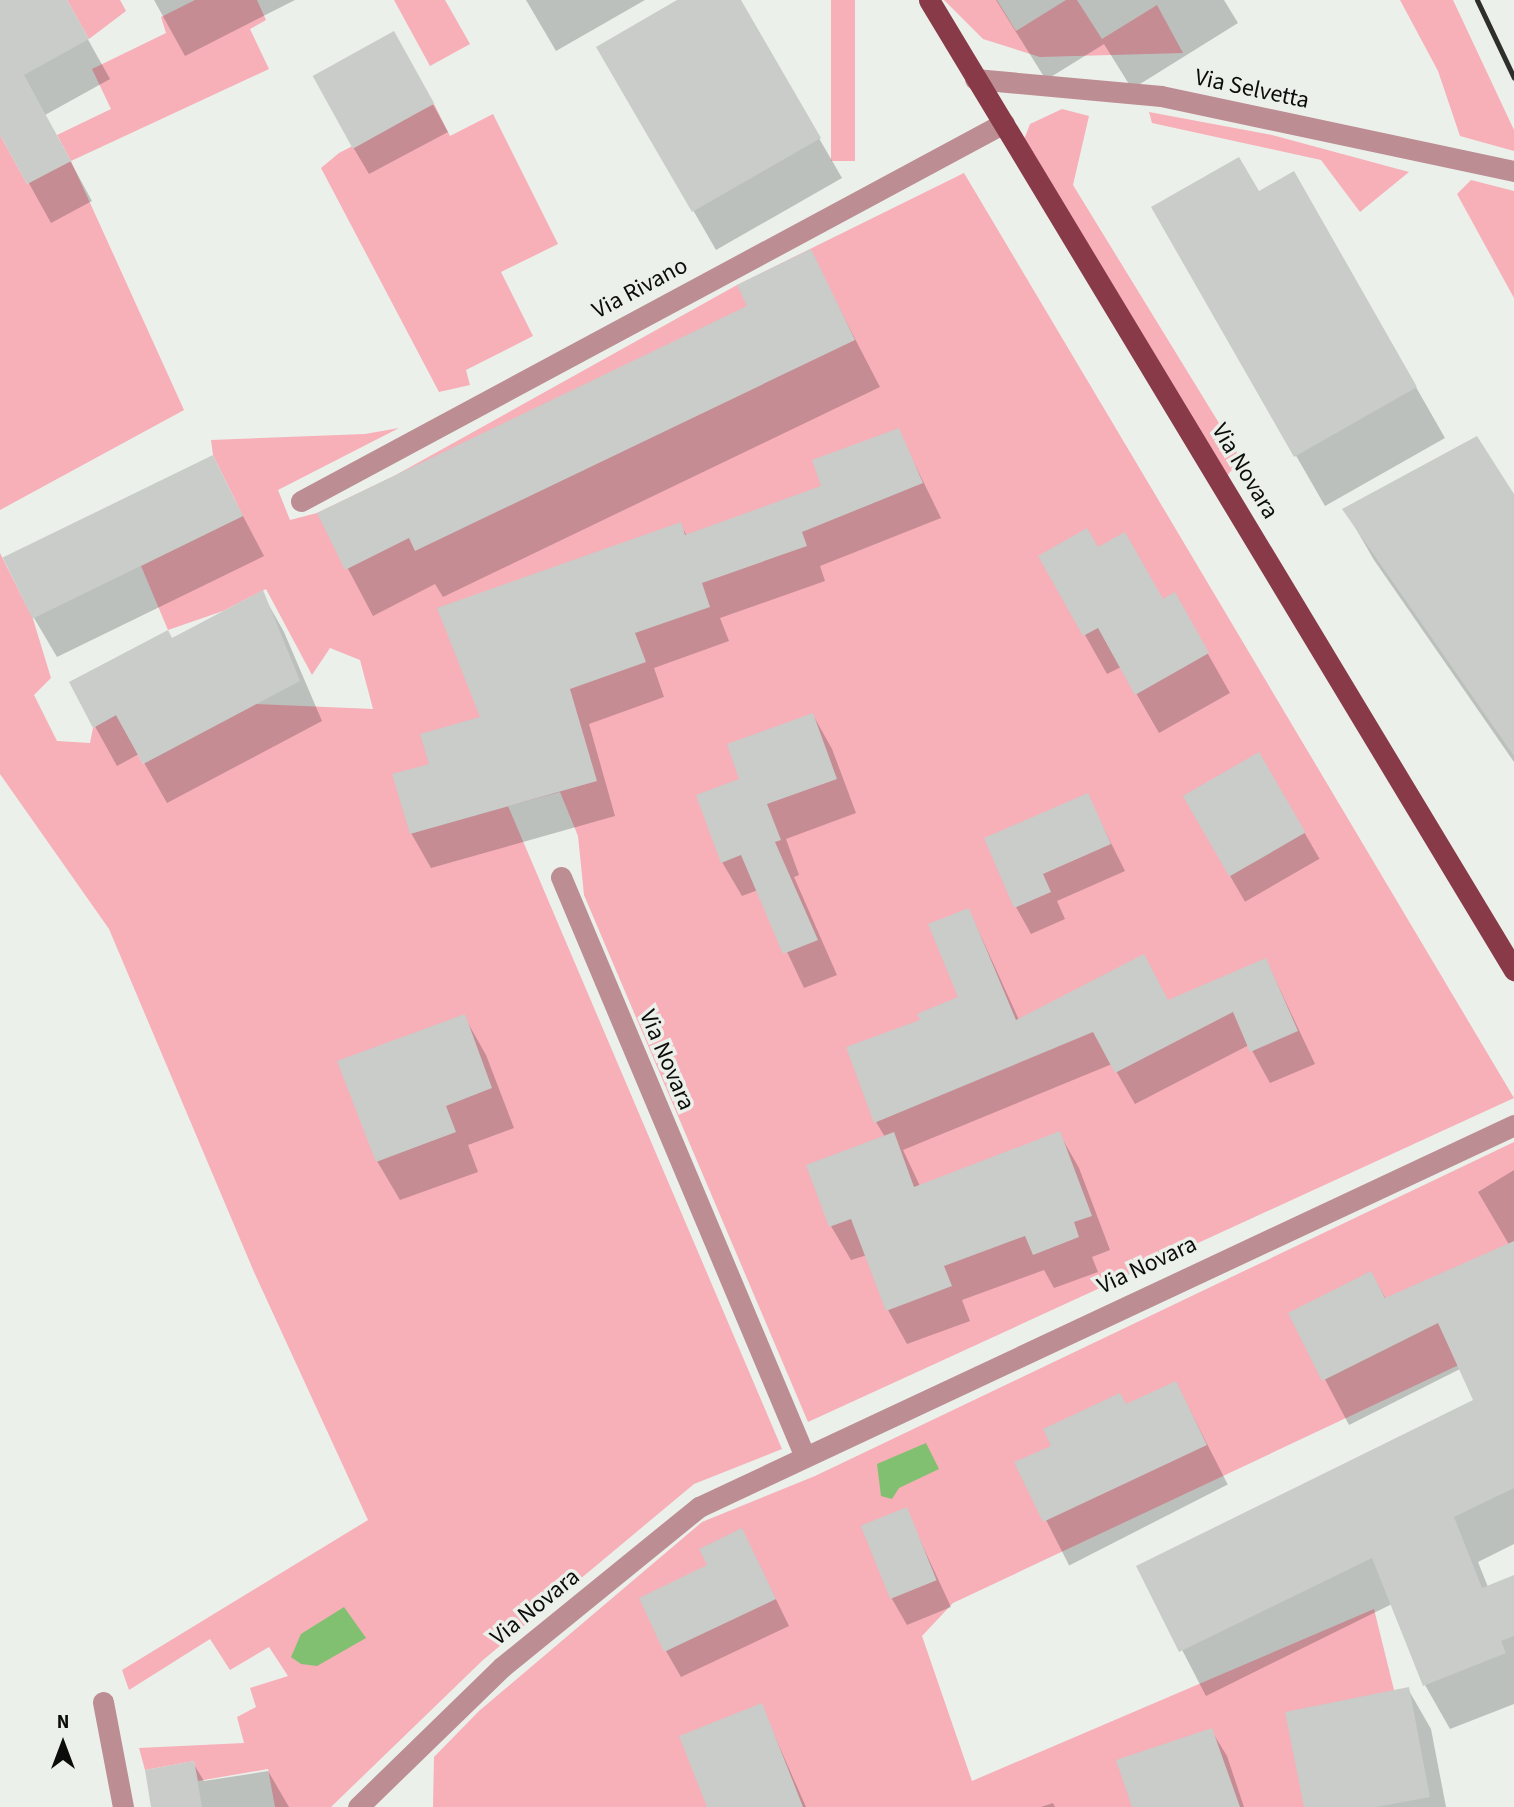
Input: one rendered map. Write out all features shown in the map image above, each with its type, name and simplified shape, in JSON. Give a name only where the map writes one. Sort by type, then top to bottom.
[{"type":"main road","name":"Via Novara","points":[[929,0],[1514,970]]},
{"type":"street","name":"Via Selvetta","points":[[975,79],[1161,96],[1514,172]]},
{"type":"street","name":"Via Rivano","points":[[301,500],[1004,123]]},
{"type":"street","name":"Via Novara","points":[[561,877],[805,1457]]},
{"type":"street","name":"Via Novara","points":[[358,1807],[502,1667],[699,1507],[1514,1125]]},
{"type":"street","points":[[103,1702],[123,1807]]},
{"type":"shaded area","points":[[67,0],[120,0],[126,11],[89,39]]},
{"type":"shaded area","points":[[195,0],[257,0],[266,20],[250,29],[269,69],[71,161],[57,135],[111,109],[92,69],[166,33],[161,17]]},
{"type":"shaded area","points":[[394,0],[445,0],[470,44],[430,66]]},
{"type":"shaded area","points":[[831,0],[855,0],[855,161],[831,161]]},
{"type":"shaded area","points":[[944,0],[997,0],[1016,31],[1066,0],[1077,0],[1102,39],[1157,5],[1183,53],[1040,57],[983,39]]},
{"type":"shaded area","points":[[1400,0],[1453,0],[1514,130],[1514,151],[1460,136],[1438,71]]},
{"type":"shaded area","points":[[434,104],[450,136],[493,114],[558,244],[501,272],[533,336],[466,370],[470,385],[439,392],[321,168],[339,153]]},
{"type":"shaded area","points":[[1062,109],[1089,116],[1073,185],[1241,459],[1226,477],[1023,142],[1030,124]]},
{"type":"shaded area","points":[[1149,112],[1272,135],[1409,172],[1360,212],[1321,160],[1152,123]]},
{"type":"shaded area","points":[[0,135],[27,184],[71,161],[184,410],[0,510]]},
{"type":"shaded area","points":[[964,173],[1514,1098],[808,1422],[584,895],[578,836],[560,792],[508,806],[782,1449],[694,1484],[483,1660],[331,1807],[275,1807],[268,1769],[198,1781],[194,1761],[145,1770],[139,1748],[244,1743],[237,1717],[256,1707],[250,1688],[288,1676],[269,1647],[230,1670],[210,1639],[129,1690],[122,1670],[368,1520],[254,1272],[109,929],[0,774],[0,553],[33,619],[51,678],[34,695],[57,741],[90,743],[93,728],[116,715],[143,764],[256,704],[373,709],[360,660],[330,648],[312,675],[266,589],[223,611],[168,630],[141,566],[243,516],[213,455],[211,440],[365,434],[399,428],[278,490],[290,520],[317,513],[394,476],[737,285]]},
{"type":"shaded area","points":[[1471,180],[1514,191],[1514,298],[1457,194]]},
{"type":"shaded area","points":[[1514,1142],[1514,1339],[953,1603],[922,1636],[972,1781],[1374,1609],[1394,1690],[1304,1807],[433,1807],[434,1757],[479,1711],[702,1522],[815,1476]]},
{"type":"shaded area","points":[[926,1443],[939,1469],[899,1488],[892,1499],[881,1496],[877,1464]]},
{"type":"shaded area","points":[[344,1607],[366,1638],[317,1666],[301,1664],[291,1657],[301,1634]]},
{"type":"building","points":[[0,0],[67,0],[89,39],[24,75],[71,161],[27,184],[0,135]]},
{"type":"building","points":[[677,0],[741,0],[821,138],[692,212],[596,47]]},
{"type":"building","points":[[394,31],[434,104],[353,149],[313,76]]},
{"type":"building","points":[[1239,157],[1259,191],[1294,171],[1417,387],[1294,457],[1151,207]]},
{"type":"building","points":[[811,249],[855,340],[415,551],[409,538],[345,570],[317,513],[747,306],[737,285]]},
{"type":"building","points":[[899,428],[923,483],[802,532],[807,546],[702,583],[710,607],[635,633],[646,662],[570,689],[597,781],[410,834],[392,774],[429,764],[420,734],[480,717],[437,608],[681,522],[685,535],[821,486],[812,460]]},
{"type":"building","points":[[1477,436],[1514,494],[1514,756],[1342,509]]},
{"type":"building","points":[[213,455],[243,516],[32,619],[3,558]]},
{"type":"building","points":[[1087,528],[1098,547],[1125,532],[1163,599],[1175,592],[1209,653],[1135,695],[1098,628],[1083,636],[1038,556]]},
{"type":"building","points":[[263,590],[300,681],[143,764],[116,715],[93,728],[69,682],[168,630],[172,638]]},
{"type":"building","points":[[813,713],[837,779],[767,804],[781,840],[775,842],[818,940],[783,954],[741,855],[721,863],[696,795],[739,779],[727,744]]},
{"type":"building","points":[[1259,752],[1306,833],[1229,877],[1183,796]]},
{"type":"building","points":[[1088,793],[1111,844],[1043,874],[1051,892],[1014,908],[984,838]]},
{"type":"building","points":[[969,908],[1016,1020],[1144,954],[1168,1000],[1266,958],[1298,1031],[1250,1052],[1233,1012],[1115,1073],[1093,1032],[874,1123],[846,1047],[920,1020],[917,1014],[958,997],[928,924]]},
{"type":"building","points":[[465,1014],[492,1088],[446,1106],[456,1132],[376,1162],[337,1061]]},
{"type":"building","points":[[1060,1131],[1092,1216],[1074,1222],[1079,1237],[1033,1255],[1025,1236],[944,1266],[952,1286],[886,1311],[851,1219],[829,1227],[806,1165],[894,1132],[914,1187]]},
{"type":"building","points":[[1514,1241],[1514,1488],[1454,1517],[1482,1588],[1514,1575],[1514,1636],[1501,1641],[1506,1653],[1423,1686],[1372,1558],[1179,1652],[1136,1566],[1473,1400],[1438,1323],[1322,1381],[1288,1313],[1371,1271],[1385,1298]]},
{"type":"building","points":[[1176,1381],[1207,1445],[1043,1522],[1014,1462],[1051,1446],[1043,1429],[1120,1393],[1126,1404]]},
{"type":"building","points":[[907,1507],[937,1580],[890,1599],[861,1526]]},
{"type":"building","points":[[742,1528],[776,1599],[664,1652],[639,1598],[707,1565],[699,1549]]},
{"type":"building","points":[[1409,1687],[1430,1797],[1376,1807],[1304,1807],[1285,1712]]},
{"type":"building","points":[[762,1703],[803,1807],[707,1807],[679,1736]]},
{"type":"building","points":[[1212,1728],[1240,1807],[1132,1807],[1116,1760]]},
{"type":"building","points":[[194,1761],[202,1807],[151,1807],[145,1770]]},
{"type":"railway","points":[[1477,0],[1514,78]]}]
